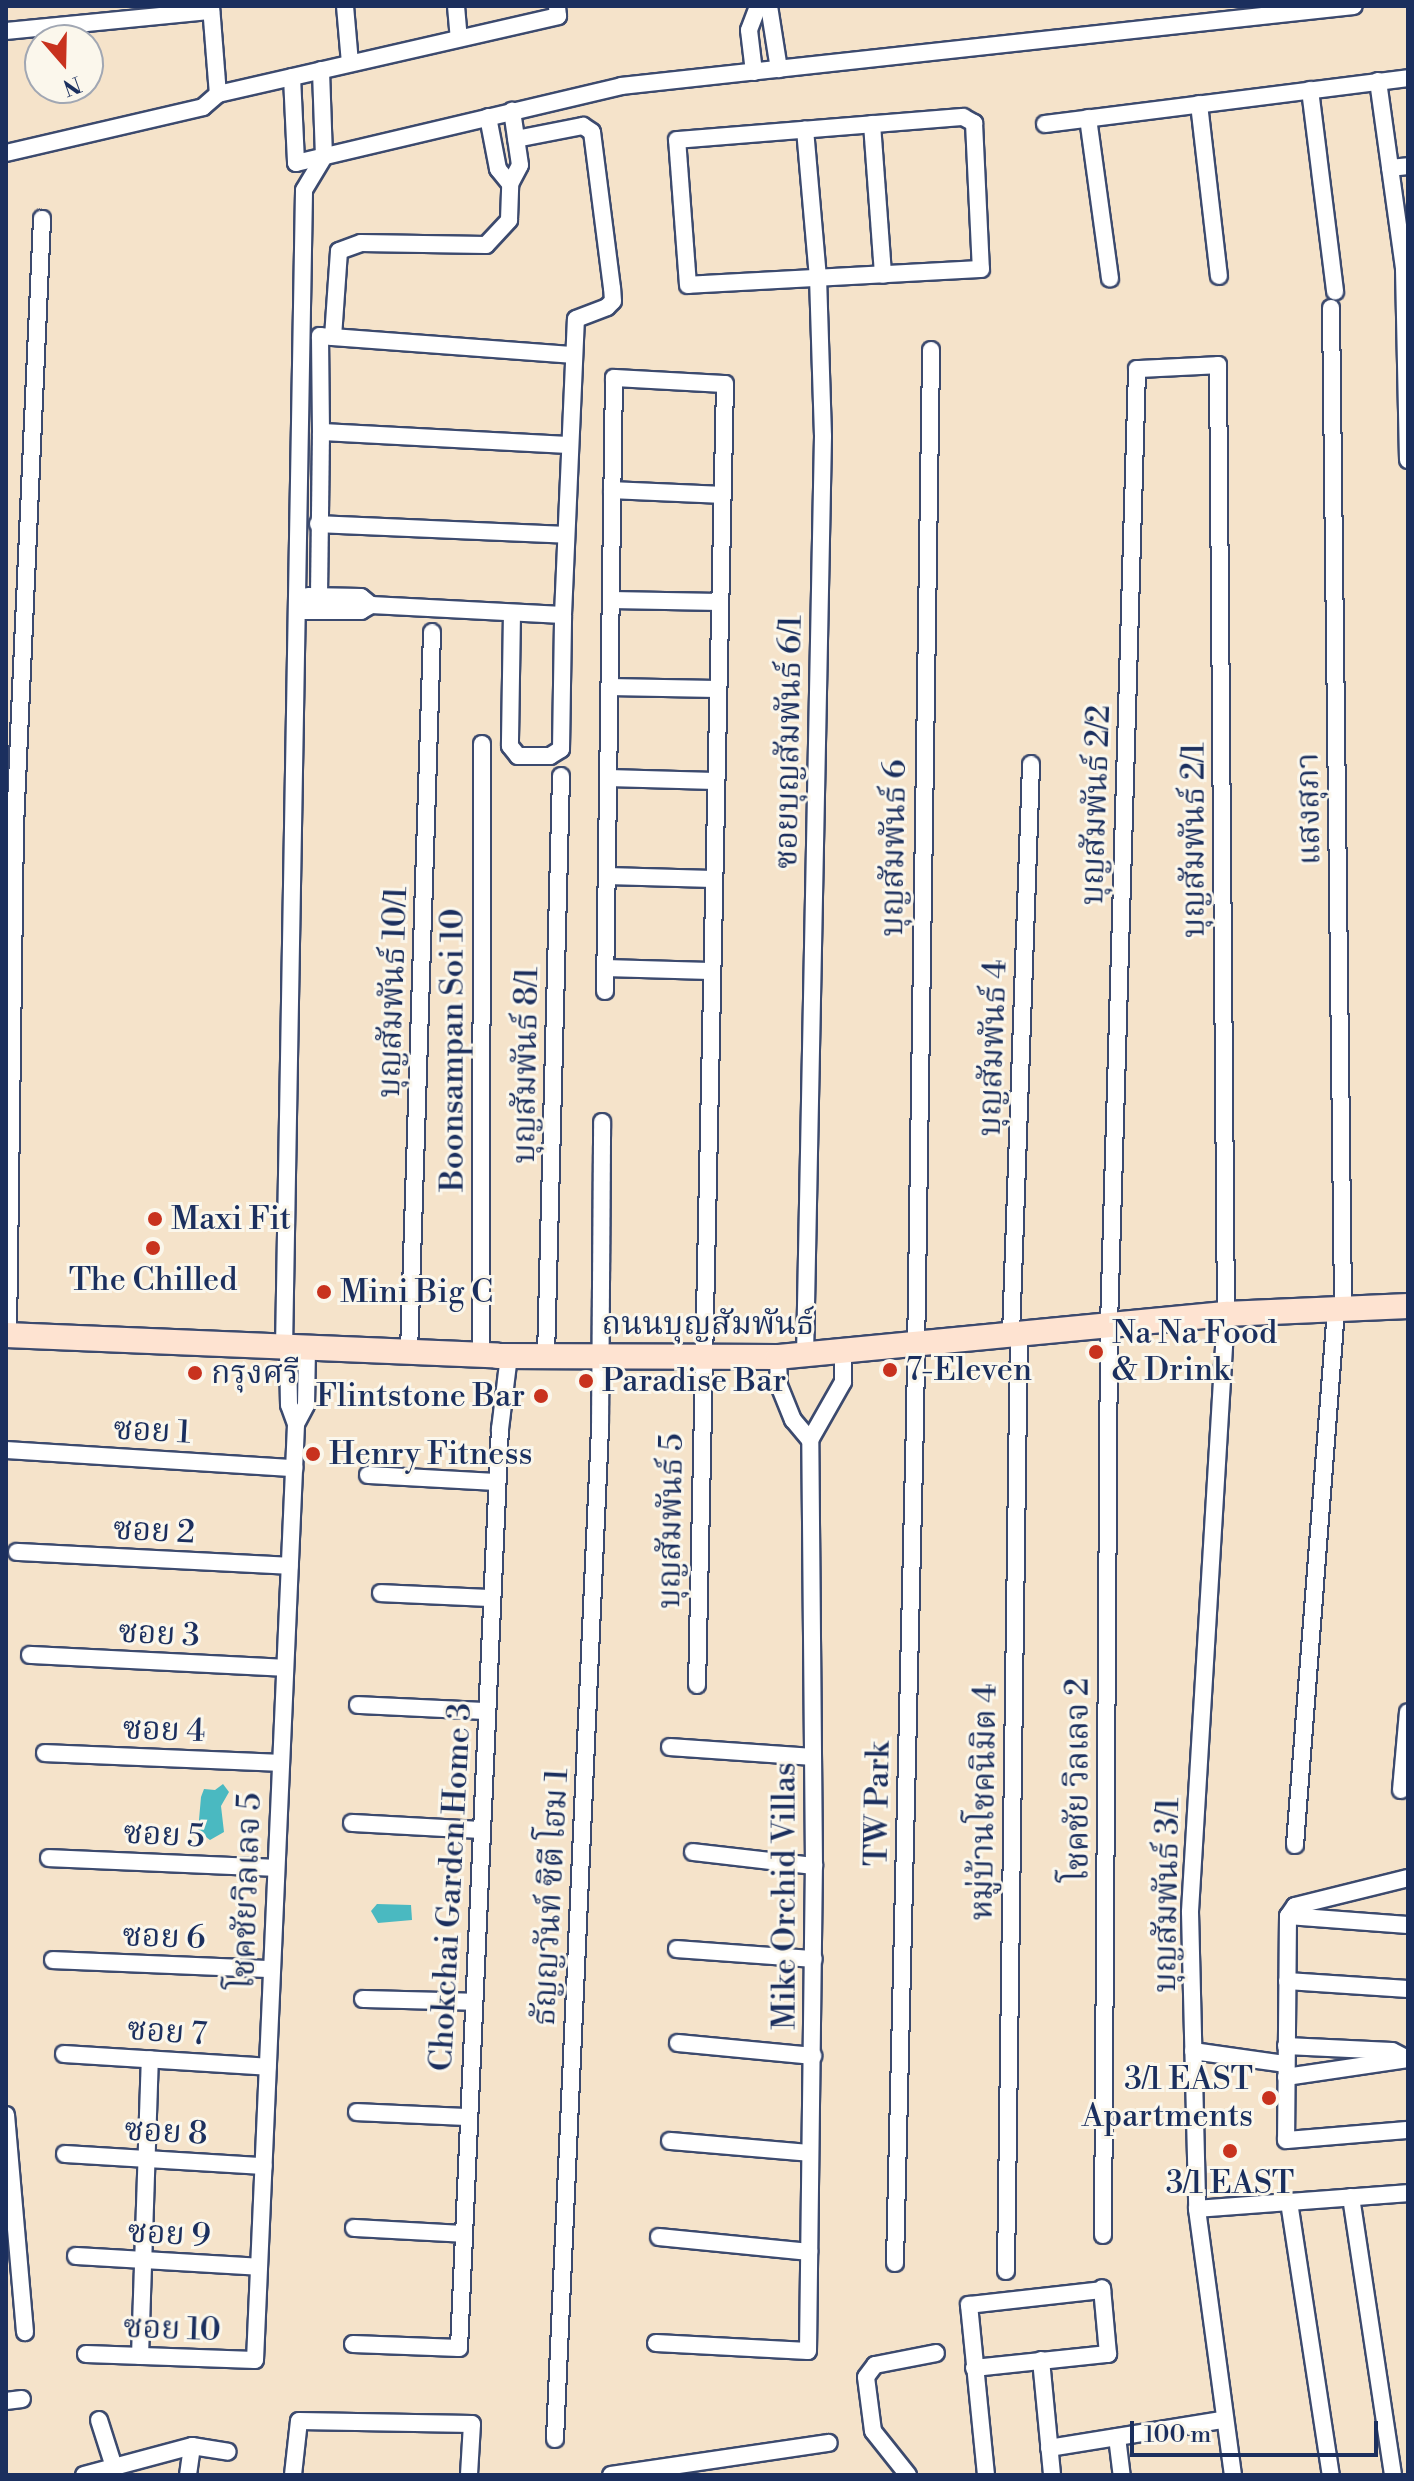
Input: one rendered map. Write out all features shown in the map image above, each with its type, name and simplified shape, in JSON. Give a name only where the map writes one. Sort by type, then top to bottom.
[{"type":"street","points":[[345,6],[350,63]]},
{"type":"street","points":[[456,6],[459,38]]},
{"type":"street","points":[[754,72],[749,30],[758,6]]},
{"type":"street","points":[[769,6],[779,69]]},
{"type":"street","points":[[292,77],[296,163],[621,86],[1354,6]]},
{"type":"street","points":[[6,31],[211,8],[218,94]]},
{"type":"street","points":[[6,153],[203,107],[218,94],[459,38],[558,11]]},
{"type":"street","points":[[321,70],[324,157]]},
{"type":"street","points":[[1045,124],[1408,78]]},
{"type":"street","points":[[1378,81],[1406,269],[1408,460]]},
{"type":"street","points":[[1310,90],[1335,291]]},
{"type":"street","points":[[1199,104],[1219,276]]},
{"type":"street","points":[[333,337],[339,251],[361,243],[486,245],[509,220],[510,184],[520,165],[512,111]]},
{"type":"street","points":[[488,117],[498,169],[510,184]]},
{"type":"street","points":[[963,117],[974,123],[981,269],[688,285],[677,140],[805,130],[963,117]]},
{"type":"street","points":[[1088,118],[1110,278]]},
{"type":"street","points":[[872,124],[883,275]]},
{"type":"street","points":[[512,613],[510,746],[518,756],[550,756],[561,749],[565,535],[576,319],[613,301],[592,132],[583,126],[516,139]]},
{"type":"street","name":"ซอยบุญสัมพันธ์ 6/1","points":[[805,130],[818,278],[823,436],[805,1357]]},
{"type":"street","name":"โชคชัยวิลเลจ 5","points":[[255,2360],[296,1424],[289,1405],[293,1349],[297,603],[304,190],[324,157]]},
{"type":"street","points":[[1390,168],[1408,166]]},
{"type":"street","points":[[7,1335],[15,826],[42,219]]},
{"type":"street","name":"แสงสุภา","points":[[1295,1845],[1340,1309],[1331,308]]},
{"type":"street","points":[[319,596],[320,336],[573,355]]},
{"type":"street","name":"บุญสัมพันธ์ 6","points":[[913,1347],[931,350]]},
{"type":"street","name":"บุญสัมพันธ์ 2/1","points":[[1218,365],[1226,1314]]},
{"type":"street","name":"บุญสัมพันธ์ 2/2","points":[[1109,1325],[1137,369],[1218,365]]},
{"type":"street","name":"บุญสัมพันธ์ 5","points":[[612,490],[614,378],[725,384],[701,1358],[697,1685]]},
{"type":"street","points":[[321,432],[570,445]]},
{"type":"street","points":[[605,991],[612,490],[722,495]]},
{"type":"street","points":[[318,524],[565,535]]},
{"type":"street","points":[[297,603],[319,596],[361,597],[371,605]]},
{"type":"street","points":[[611,600],[720,602]]},
{"type":"street","points":[[297,603],[361,611],[371,605],[563,615]]},
{"type":"street","name":"บุญสัมพันธ์ 10/1","points":[[409,1353],[432,632]]},
{"type":"street","points":[[609,687],[717,689]]},
{"type":"street","name":"Boonsampan Soi 10","points":[[482,744],[496,1356],[494,1411],[500,1429]]},
{"type":"street","name":"บุญสัมพันธ์ 4","points":[[1015,1334],[1031,764]]},
{"type":"street","name":"บุญสัมพันธ์ 8/1","points":[[546,1357],[561,776]]},
{"type":"street","points":[[608,778],[715,781]]},
{"type":"street","points":[[607,876],[713,879]]},
{"type":"street","points":[[605,968],[710,971]]},
{"type":"street","name":"ธัญญวันท์ ซิตี โฮม 1","points":[[555,2439],[602,1357],[602,1122]]},
{"type":"street","name":"ถนนบุญสัมพันธ์","points":[[7,1335],[496,1356],[805,1357],[1226,1314],[1408,1306]]},
{"type":"street","name":"บุญสัมพันธ์ 3/1","points":[[1226,1314],[1190,1912],[1197,2209],[1222,2420],[1233,2475]]},
{"type":"street","name":"โชคชัย วิลเลจ 2","points":[[1103,2235],[1109,1325]]},
{"type":"street","name":"หมู่บ้านโชคนิมิต 4","points":[[1006,2271],[1015,1334]]},
{"type":"street","name":"TW Park","points":[[895,2263],[913,1347]]},
{"type":"street","points":[[778,1357],[779,1386],[793,1420],[810,1440],[843,1382],[843,1355]]},
{"type":"street","name":"Chokchai Garden Home 3","points":[[353,2344],[459,2348],[500,1429]]},
{"type":"street","name":"Mike Orchid Villas","points":[[656,2343],[808,2351],[814,1959],[810,1440]]},
{"type":"street","name":"ซอย 1","points":[[6,1450],[294,1468]]},
{"type":"street","points":[[368,1475],[497,1482]]},
{"type":"street","name":"ซอย 2","points":[[17,1552],[290,1566]]},
{"type":"street","points":[[381,1593],[492,1598]]},
{"type":"street","name":"ซอย 3","points":[[30,1655],[285,1668]]},
{"type":"street","points":[[358,1705],[487,1711]]},
{"type":"street","points":[[1401,1790],[1408,1712]]},
{"type":"street","points":[[670,1747],[813,1757]]},
{"type":"street","name":"ซอย 4","points":[[45,1753],[281,1763]]},
{"type":"street","points":[[352,1823],[482,1830]]},
{"type":"street","points":[[693,1852],[814,1866]]},
{"type":"street","name":"ซอย 5","points":[[49,1858],[276,1868]]},
{"type":"street","points":[[1408,1878],[1295,1906],[1288,1916],[1286,2140],[1408,2130]]},
{"type":"street","points":[[1288,1916],[1408,1925]]},
{"type":"street","points":[[677,1949],[814,1959]]},
{"type":"street","name":"ซอย 6","points":[[53,1960],[272,1969]]},
{"type":"street","points":[[1287,1981],[1408,1989]]},
{"type":"street","points":[[363,1999],[474,2002]]},
{"type":"street","points":[[678,2043],[813,2056]]},
{"type":"street","points":[[1286,2046],[1392,2051],[1408,2059]]},
{"type":"street","points":[[1193,2051],[1286,2071],[1408,2059]]},
{"type":"street","name":"ซอย 7","points":[[64,2054],[268,2067]]},
{"type":"street","points":[[140,2356],[150,2059]]},
{"type":"street","points":[[357,2112],[469,2117]]},
{"type":"street","points":[[6,2115],[14,2291],[25,2332]]},
{"type":"street","points":[[670,2141],[809,2153]]},
{"type":"street","name":"ซอย 8","points":[[65,2154],[264,2166]]},
{"type":"street","points":[[1197,2209],[1408,2193]]},
{"type":"street","points":[[1351,2197],[1393,2475]]},
{"type":"street","points":[[1289,2202],[1331,2475]]},
{"type":"street","points":[[354,2228],[464,2234]]},
{"type":"street","points":[[659,2237],[809,2252]]},
{"type":"street","name":"ซอย 9","points":[[76,2256],[259,2267]]},
{"type":"street","points":[[974,2368],[1108,2354],[1102,2289],[969,2305],[974,2368],[986,2475]]},
{"type":"street","points":[[908,2475],[873,2431],[866,2377],[875,2365],[936,2353]]},
{"type":"street","name":"ซอย 10","points":[[86,2354],[255,2360]]},
{"type":"street","points":[[1041,2360],[1052,2475]]},
{"type":"street","points":[[99,2420],[114,2467]]},
{"type":"street","points":[[1049,2448],[1222,2420]]},
{"type":"street","points":[[293,2475],[299,2421],[472,2424],[469,2475]]},
{"type":"street","points":[[1117,2437],[1122,2475]]},
{"type":"street","points":[[621,2474],[829,2443]]},
{"type":"street","points":[[188,2475],[192,2446]]},
{"type":"street","points":[[84,2475],[192,2446],[228,2452]]},
{"type":"water","points":[[223,1784],[229,1792],[221,1806],[224,1832],[210,1840],[198,1831],[201,1797],[204,1789],[215,1790]]},
{"type":"water","points":[[377,1904],[411,1905],[412,1920],[378,1923],[371,1911]]},
{"type":"place","name":"Maxi Fit","points":[[155,1219]]},
{"type":"place","name":"The Chilled","points":[[153,1248]]},
{"type":"place","name":"Mini Big C","points":[[324,1292]]},
{"type":"place","name":"Na Na Food & Drink","points":[[1096,1352]]},
{"type":"place","name":"7-Eleven","points":[[890,1370]]},
{"type":"place","name":"กรุงศรี","points":[[195,1373]]},
{"type":"place","name":"Paradise Bar","points":[[586,1381]]},
{"type":"place","name":"Flintstone Bar","points":[[541,1396]]},
{"type":"place","name":"Henry Fitness","points":[[313,1454]]},
{"type":"place","name":"3/1 EAST Apartments","points":[[1269,2098]]},
{"type":"place","name":"3/1 EAST","points":[[1230,2151]]}]
